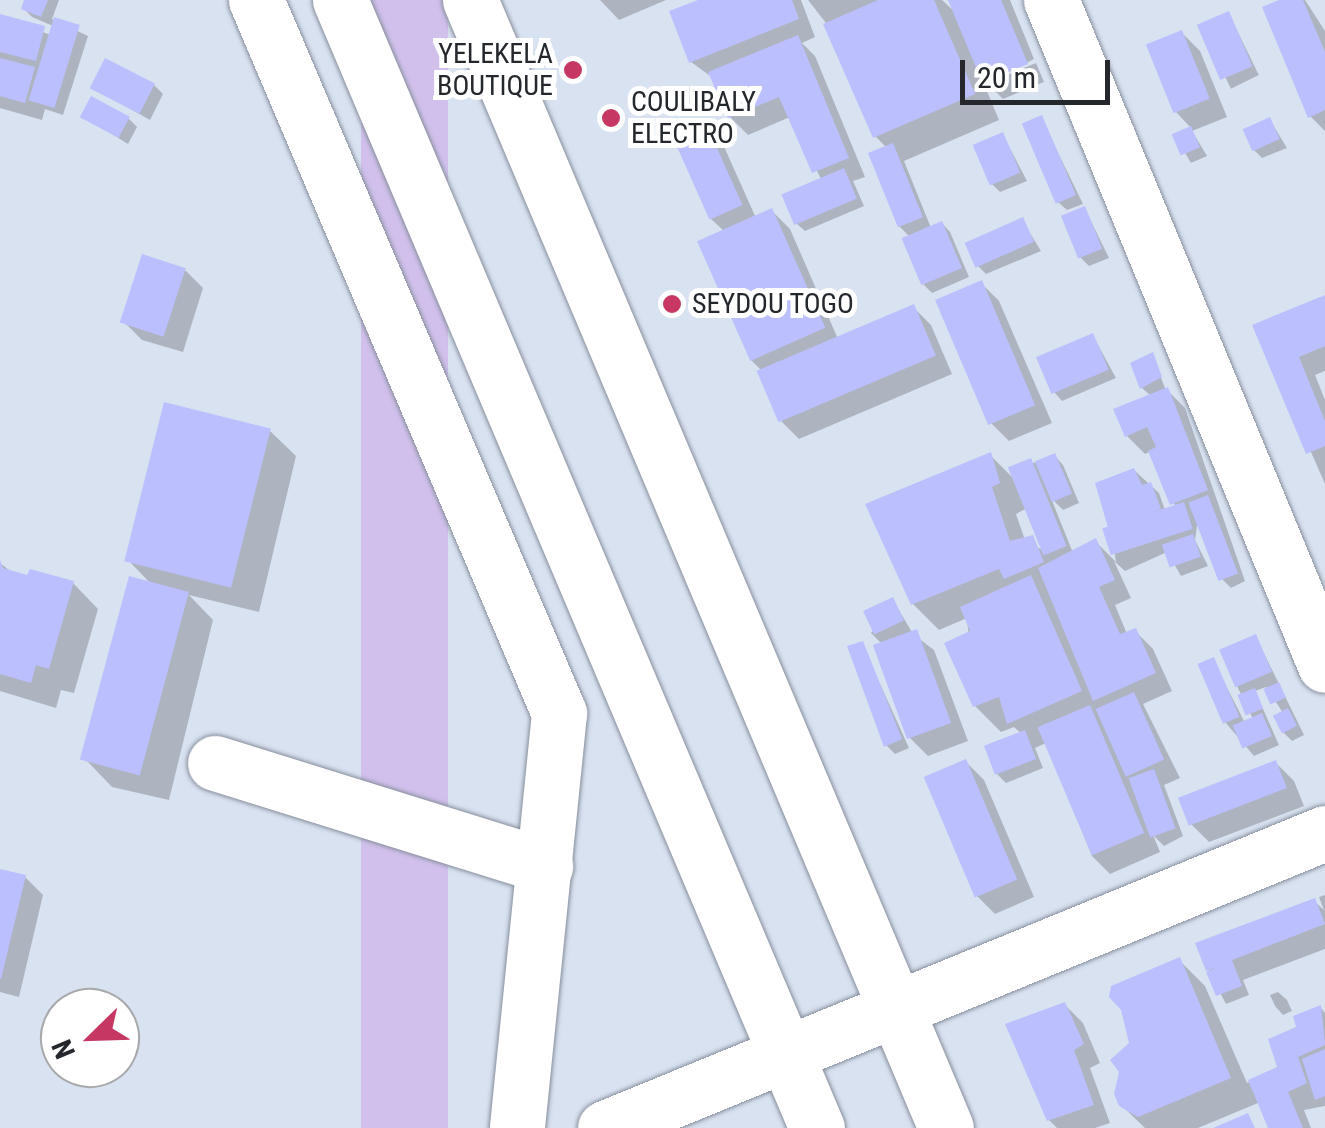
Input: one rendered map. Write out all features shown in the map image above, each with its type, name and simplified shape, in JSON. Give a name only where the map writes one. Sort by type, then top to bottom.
[{"type":"street","points":[[256,0],[559,714],[517,1128]]},
{"type":"street","points":[[340,0],[816,1128]]},
{"type":"street","points":[[470,0],[946,1128]]},
{"type":"street","points":[[1051,0],[1325,665]]},
{"type":"street","points":[[215,763],[545,866]]},
{"type":"street","points":[[605,1128],[1325,833]]},
{"type":"shaded area","points":[[361,0],[448,0],[448,1128],[361,1128]]},
{"type":"building","points":[[24,0],[48,0],[41,17],[21,9]]},
{"type":"building","points":[[698,0],[792,0],[799,19],[689,63],[669,11]]},
{"type":"building","points":[[878,0],[934,0],[975,94],[873,138],[823,24]]},
{"type":"building","points":[[948,0],[1001,0],[1028,64],[982,82]]},
{"type":"building","points":[[1279,0],[1303,0],[1325,52],[1325,110],[1308,118],[1262,7]]},
{"type":"building","points":[[1229,11],[1252,66],[1220,80],[1197,25]]},
{"type":"building","points":[[0,14],[45,26],[36,61],[0,52]]},
{"type":"building","points":[[54,17],[80,25],[54,108],[29,100]]},
{"type":"building","points":[[1182,30],[1210,99],[1174,113],[1146,45]]},
{"type":"building","points":[[798,35],[849,158],[812,173],[779,97],[728,118],[708,72]]},
{"type":"building","points":[[0,58],[35,67],[25,103],[0,96]]},
{"type":"building","points":[[105,58],[155,83],[139,114],[90,88]]},
{"type":"building","points":[[91,96],[130,117],[119,138],[80,117]]},
{"type":"building","points":[[1042,115],[1076,195],[1056,204],[1022,124]]},
{"type":"building","points":[[1270,117],[1280,139],[1252,151],[1243,129]]},
{"type":"building","points":[[705,121],[742,205],[710,220],[672,136]]},
{"type":"building","points":[[1191,126],[1200,147],[1181,155],[1172,134]]},
{"type":"building","points":[[1003,132],[1020,173],[990,185],[973,145]]},
{"type":"building","points":[[893,143],[923,217],[898,227],[868,153]]},
{"type":"building","points":[[844,168],[857,198],[794,225],[781,195]]},
{"type":"building","points":[[1085,206],[1102,249],[1078,258],[1061,216]]},
{"type":"building","points":[[772,208],[825,328],[750,361],[697,241]]},
{"type":"building","points":[[1023,217],[1034,242],[976,268],[965,243]]},
{"type":"building","points":[[942,221],[962,268],[921,285],[901,238]]},
{"type":"building","points":[[142,254],[186,268],[163,337],[120,322]]},
{"type":"building","points":[[982,280],[1035,405],[988,425],[935,300]]},
{"type":"building","points":[[1325,295],[1325,346],[1299,357],[1325,421],[1325,446],[1306,454],[1252,325]]},
{"type":"building","points":[[914,304],[936,356],[778,422],[757,371]]},
{"type":"building","points":[[1093,333],[1109,370],[1052,394],[1036,357]]},
{"type":"building","points":[[1153,352],[1162,377],[1140,389],[1130,363]]},
{"type":"building","points":[[1168,387],[1208,490],[1170,505],[1148,451],[1156,447],[1147,427],[1125,437],[1113,409]]},
{"type":"building","points":[[164,402],[271,429],[231,588],[124,561]]},
{"type":"building","points":[[991,452],[1000,483],[992,487],[1010,541],[1033,535],[1044,562],[1004,579],[999,569],[911,605],[865,504]]},
{"type":"building","points":[[1055,453],[1072,494],[1052,502],[1035,462]]},
{"type":"building","points":[[1031,458],[1067,546],[1043,555],[1008,467]]},
{"type":"building","points":[[1134,468],[1142,485],[1151,482],[1161,509],[1109,531],[1095,483]]},
{"type":"building","points":[[1208,495],[1238,573],[1218,581],[1188,503]]},
{"type":"building","points":[[1184,502],[1193,529],[1111,555],[1102,529]]},
{"type":"building","points":[[1193,534],[1201,557],[1170,567],[1162,545]]},
{"type":"building","points":[[1096,538],[1115,580],[1099,587],[1120,634],[1136,628],[1156,673],[1093,701],[1038,568]]},
{"type":"building","points":[[0,560],[3,568],[27,575],[30,569],[74,581],[49,669],[36,665],[31,683],[0,674]]},
{"type":"building","points":[[1031,575],[1082,691],[1007,724],[999,697],[973,707],[944,643],[970,631],[960,607]]},
{"type":"building","points":[[129,576],[189,592],[140,776],[80,760]]},
{"type":"building","points":[[893,597],[904,621],[874,635],[863,611]]},
{"type":"building","points":[[917,629],[951,723],[907,739],[873,645]]},
{"type":"building","points":[[1256,634],[1272,672],[1235,687],[1219,650]]},
{"type":"building","points":[[863,641],[902,739],[884,747],[847,646]]},
{"type":"building","points":[[1214,657],[1239,717],[1223,724],[1197,664]]},
{"type":"building","points":[[1279,682],[1286,698],[1270,704],[1263,689]]},
{"type":"building","points":[[1255,688],[1263,708],[1246,716],[1237,695]]},
{"type":"building","points":[[1134,692],[1164,760],[1126,777],[1096,709]]},
{"type":"building","points":[[1090,705],[1144,833],[1092,855],[1038,727]]},
{"type":"building","points":[[1288,708],[1297,726],[1282,734],[1273,716]]},
{"type":"building","points":[[1262,713],[1272,736],[1242,749],[1233,726]]},
{"type":"building","points":[[1025,730],[1036,759],[995,775],[984,746]]},
{"type":"building","points":[[966,759],[1017,880],[975,898],[924,777]]},
{"type":"building","points":[[1276,760],[1287,788],[1189,826],[1178,798]]},
{"type":"building","points":[[1154,769],[1176,828],[1150,837],[1129,778]]},
{"type":"building","points":[[0,869],[26,875],[1,979],[0,979]]},
{"type":"building","points":[[1315,898],[1325,924],[1232,960],[1242,986],[1216,996],[1206,972],[1220,966],[1206,971],[1195,943]]},
{"type":"building","points":[[1180,957],[1231,1078],[1138,1117],[1119,1106],[1114,1094],[1119,1072],[1110,1060],[1129,1043],[1121,1010],[1109,997],[1111,986]]},
{"type":"building","points":[[1065,1002],[1084,1044],[1074,1050],[1094,1105],[1047,1121],[1005,1024]]},
{"type":"building","points":[[1321,1005],[1325,1045],[1298,1057],[1307,1083],[1288,1092],[1303,1128],[1268,1128],[1248,1080],[1277,1067],[1268,1039],[1296,1027],[1293,1016]]},
{"type":"building","points":[[1325,1049],[1325,1096],[1315,1100],[1302,1059]]},
{"type":"building","points":[[1248,1113],[1255,1128],[1213,1128]]},
{"type":"place","name":"YELEKELA BOUTIQUE","points":[[573,70]]},
{"type":"place","name":"COULIBALY ELECTRO","points":[[611,118]]},
{"type":"place","name":"SEYDOU TOGO","points":[[672,304]]}]
